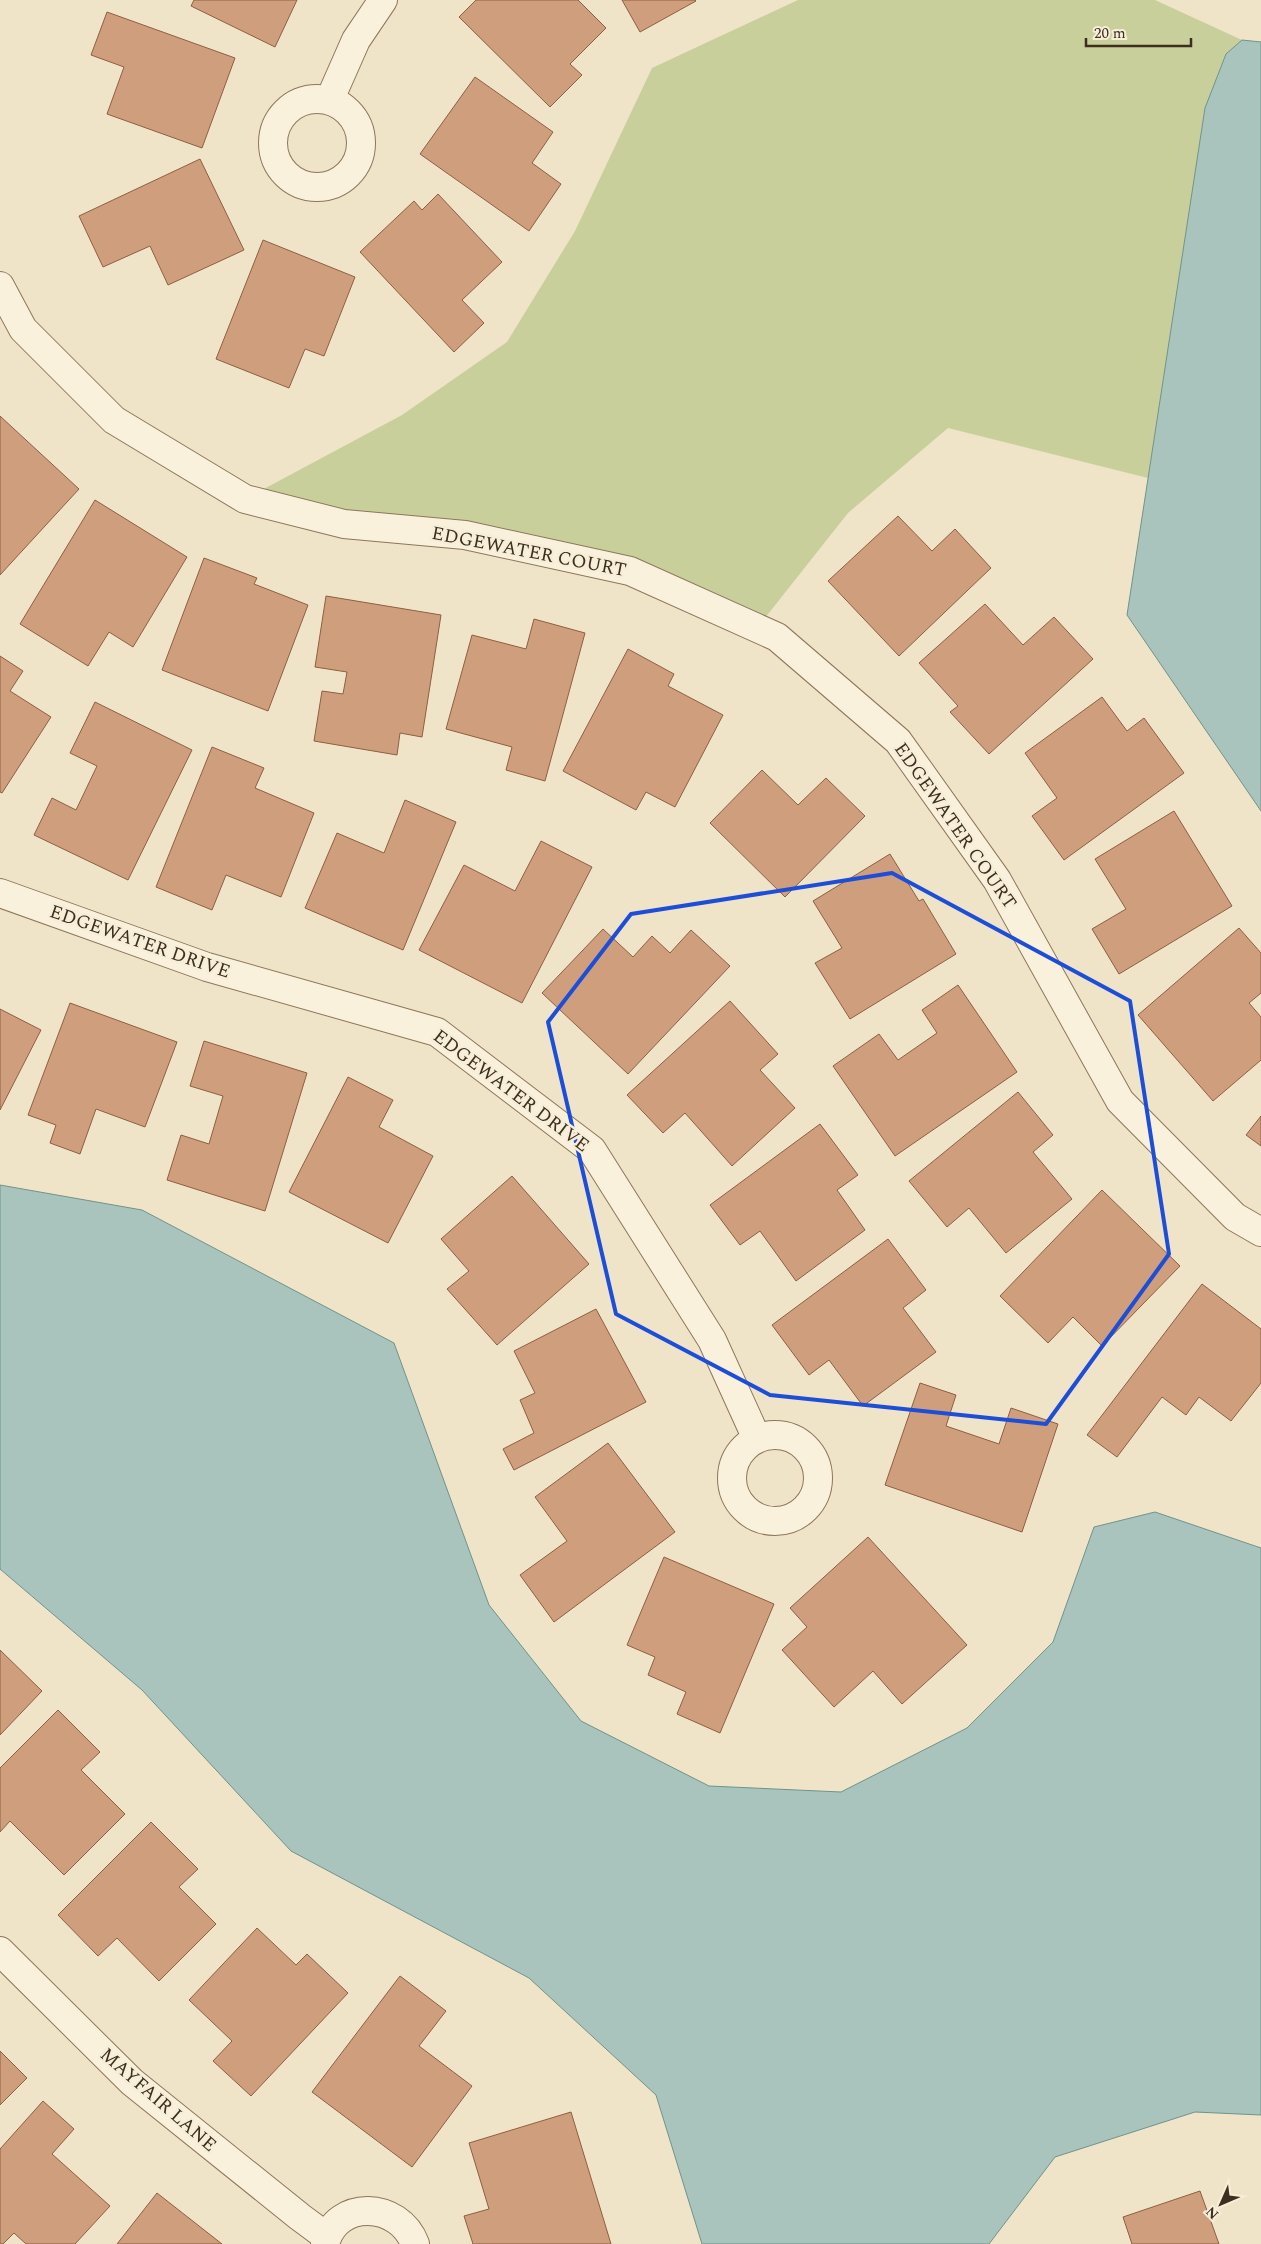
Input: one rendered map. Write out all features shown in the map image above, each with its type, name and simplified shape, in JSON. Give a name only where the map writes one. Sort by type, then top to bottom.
[{"type":"street","points":[[330,99],[356,40],[383,0]]},
{"type":"street","name":"EDGEWATER COURT","points":[[0,286],[23,328],[114,420],[245,499],[344,524],[465,535],[630,571],[776,637],[898,741],[997,880],[1120,1101],[1235,1217],[1261,1232]]},
{"type":"street","name":"EDGEWATER DRIVE","points":[[0,893],[207,968],[437,1032],[592,1150],[712,1340],[757,1438]]},
{"type":"street","name":"MAYFAIR LANE","points":[[0,1951],[132,2082],[326,2240],[338,2222],[354,2213],[373,2210],[390,2215],[405,2226],[414,2244]]},
{"type":"highlighted area","points":[[892,873],[1130,1001],[1169,1254],[1046,1424],[770,1395],[616,1314],[548,1022],[631,914]]},
{"type":"green space","points":[[798,0],[1155,0],[1242,40],[1226,54],[1205,108],[1148,478],[948,428],[848,513],[757,628],[630,571],[245,499],[402,415],[507,342],[575,231],[652,68]]},
{"type":"water","points":[[1242,40],[1261,42],[1261,811],[1127,615],[1205,108],[1226,54]]},
{"type":"water","points":[[0,1185],[142,1210],[394,1343],[489,1605],[581,1721],[709,1786],[841,1792],[967,1728],[1053,1642],[1094,1527],[1155,1512],[1261,1548],[1261,2115],[1195,2112],[1055,2157],[989,2244],[702,2244],[656,2095],[529,1978],[291,1851],[142,1690],[0,1569]]},
{"type":"building","points":[[194,0],[297,0],[275,47],[191,6]]},
{"type":"building","points":[[476,0],[578,0],[606,28],[570,64],[582,75],[550,107],[459,17]]},
{"type":"building","points":[[622,0],[695,0],[696,1],[640,32]]},
{"type":"building","points":[[107,12],[235,58],[202,148],[107,114],[124,67],[91,55]]},
{"type":"building","points":[[475,77],[553,132],[532,163],[561,184],[529,231],[420,154]]},
{"type":"building","points":[[200,159],[244,250],[168,285],[150,246],[103,267],[79,216]]},
{"type":"building","points":[[438,194],[502,262],[462,300],[484,323],[454,352],[360,252],[414,201],[422,210]]},
{"type":"building","points":[[263,240],[355,277],[324,356],[305,349],[289,388],[216,359]]},
{"type":"building","points":[[0,416],[79,489],[0,575]]},
{"type":"building","points":[[95,500],[187,557],[133,647],[109,632],[88,666],[20,624]]},
{"type":"building","points":[[898,516],[932,551],[955,529],[991,568],[899,656],[828,581]]},
{"type":"building","points":[[204,558],[257,578],[254,584],[308,605],[268,711],[162,670]]},
{"type":"building","points":[[326,596],[441,615],[422,737],[400,733],[397,755],[314,741],[322,691],[343,694],[347,672],[315,667]]},
{"type":"building","points":[[985,604],[1023,645],[1054,617],[1093,659],[989,754],[950,712],[958,706],[919,663]]},
{"type":"building","points":[[534,619],[585,633],[545,781],[506,770],[512,747],[446,729],[472,635],[526,649]]},
{"type":"building","points":[[628,649],[674,674],[668,686],[723,715],[675,807],[646,792],[636,810],[563,771]]},
{"type":"building","points":[[0,656],[23,671],[10,691],[51,717],[2,793],[0,792]]},
{"type":"building","points":[[1102,697],[1127,731],[1144,718],[1184,773],[1064,860],[1032,816],[1057,798],[1025,753]]},
{"type":"building","points":[[95,702],[192,750],[128,880],[34,835],[52,798],[76,810],[97,766],[70,753]]},
{"type":"building","points":[[212,747],[264,768],[255,788],[314,813],[281,897],[226,875],[212,910],[156,887]]},
{"type":"building","points":[[762,770],[798,805],[826,778],[865,816],[785,897],[710,823]]},
{"type":"building","points":[[405,800],[456,822],[403,950],[305,908],[337,833],[384,853]]},
{"type":"building","points":[[1174,811],[1232,906],[1119,974],[1092,929],[1126,909],[1095,859]]},
{"type":"building","points":[[541,841],[592,867],[522,1003],[419,950],[464,865],[515,891]]},
{"type":"building","points":[[890,854],[919,901],[923,899],[956,954],[850,1019],[815,963],[842,948],[813,901]]},
{"type":"building","points":[[1239,928],[1261,953],[1261,993],[1249,1003],[1261,1017],[1261,1060],[1213,1101],[1138,1015]]},
{"type":"building","points":[[603,929],[633,957],[652,936],[670,953],[691,930],[730,966],[628,1074],[542,993]]},
{"type":"building","points":[[958,985],[1017,1072],[895,1156],[833,1066],[879,1034],[898,1060],[937,1033],[922,1010]]},
{"type":"building","points":[[730,1001],[778,1054],[760,1070],[795,1108],[732,1166],[685,1113],[663,1133],[627,1095]]},
{"type":"building","points":[[70,1003],[177,1042],[145,1127],[96,1109],[80,1154],[50,1143],[56,1125],[28,1115]]},
{"type":"building","points":[[0,1009],[41,1030],[0,1110]]},
{"type":"building","points":[[204,1041],[307,1073],[265,1211],[167,1180],[181,1135],[209,1144],[223,1096],[190,1086]]},
{"type":"building","points":[[348,1077],[393,1100],[379,1127],[433,1156],[388,1243],[289,1192]]},
{"type":"building","points":[[1018,1092],[1053,1135],[1033,1152],[1072,1199],[1006,1253],[969,1208],[947,1227],[909,1181]]},
{"type":"building","points":[[1261,1116],[1261,1146],[1246,1135]]},
{"type":"building","points":[[820,1124],[858,1175],[837,1190],[865,1230],[796,1281],[760,1231],[740,1245],[710,1205]]},
{"type":"building","points":[[512,1176],[589,1264],[497,1345],[447,1289],[469,1271],[441,1239]]},
{"type":"building","points":[[1102,1190],[1180,1266],[1102,1346],[1073,1317],[1048,1343],[1000,1296]]},
{"type":"building","points":[[888,1239],[926,1290],[903,1308],[936,1352],[863,1406],[829,1360],[809,1375],[772,1325]]},
{"type":"building","points":[[1202,1284],[1261,1329],[1261,1383],[1231,1421],[1199,1397],[1186,1415],[1162,1397],[1117,1457],[1087,1435]]},
{"type":"building","points":[[596,1309],[646,1402],[514,1470],[503,1449],[534,1433],[520,1400],[535,1393],[514,1351]]},
{"type":"building","points":[[920,1383],[956,1395],[946,1426],[999,1444],[1011,1408],[1058,1424],[1022,1532],[885,1485]]},
{"type":"building","points":[[608,1443],[675,1532],[554,1622],[520,1575],[567,1541],[535,1497]]},
{"type":"building","points":[[868,1537],[967,1645],[902,1704],[873,1671],[834,1707],[782,1650],[807,1627],[790,1608]]},
{"type":"building","points":[[664,1557],[774,1604],[720,1733],[677,1714],[686,1692],[648,1675],[655,1657],[627,1645]]},
{"type":"building","points":[[0,1650],[42,1691],[0,1735]]},
{"type":"building","points":[[58,1710],[100,1752],[81,1770],[125,1814],[64,1875],[10,1821],[0,1832],[0,1768]]},
{"type":"building","points":[[151,1822],[198,1869],[179,1887],[216,1924],[159,1981],[117,1938],[98,1956],[58,1915]]},
{"type":"building","points":[[257,1928],[296,1965],[307,1954],[348,1993],[251,2096],[213,2061],[232,2041],[189,2000]]},
{"type":"building","points":[[400,1976],[446,2011],[419,2046],[472,2086],[412,2167],[312,2092]]},
{"type":"building","points":[[0,2051],[27,2078],[0,2105]]},
{"type":"building","points":[[43,2101],[74,2129],[52,2154],[110,2206],[75,2244],[26,2244],[14,2233],[3,2244],[0,2244],[0,2149]]},
{"type":"building","points":[[571,2112],[611,2244],[473,2244],[464,2216],[489,2209],[469,2143]]},
{"type":"building","points":[[1200,2191],[1219,2244],[1132,2244],[1123,2217]]},
{"type":"building","points":[[157,2193],[222,2244],[117,2244]]}]
